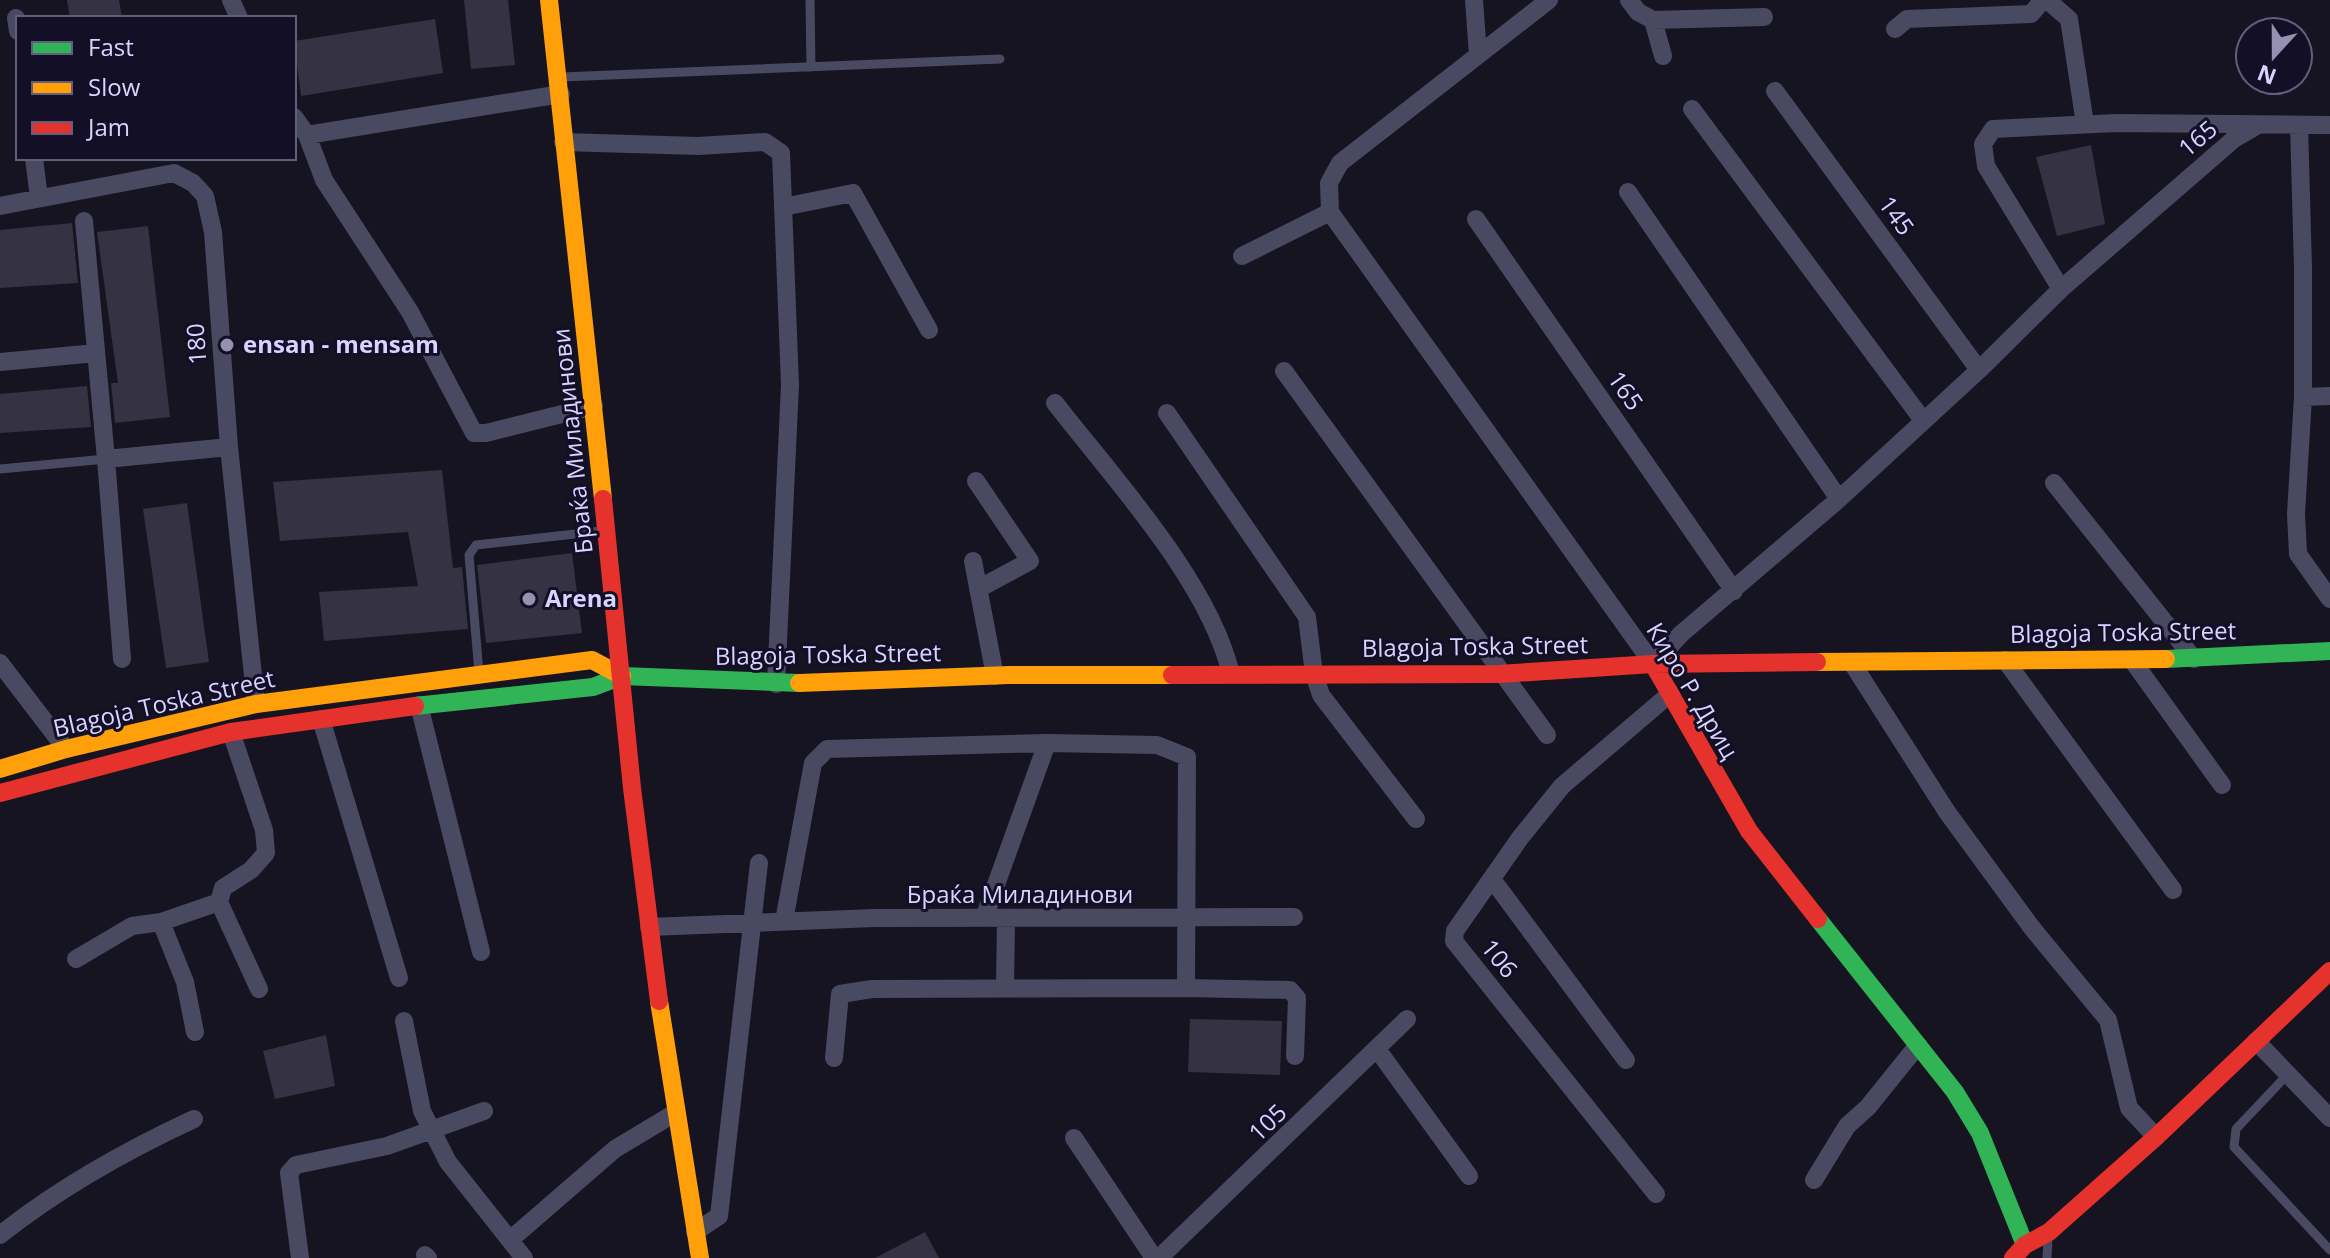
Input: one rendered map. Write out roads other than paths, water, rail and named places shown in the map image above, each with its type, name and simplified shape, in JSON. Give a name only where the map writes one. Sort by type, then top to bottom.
[{"type":"street","name":"Браќа Миладинови","points":[[549,0],[649,927],[675,1113],[700,1258]]},
{"type":"street","points":[[1474,0],[1478,55]]},
{"type":"street","points":[[1242,256],[1330,212],[1329,183],[1340,163],[1549,0]]},
{"type":"street","points":[[1629,0],[1638,12],[1653,20],[1764,17]]},
{"type":"street","points":[[1895,29],[1907,19],[2031,14],[2045,0],[2069,19],[2085,124]]},
{"type":"street","points":[[1653,20],[1663,56]]},
{"type":"street","points":[[307,135],[560,86]]},
{"type":"street","name":"145","points":[[1775,91],[1979,370]]},
{"type":"street","points":[[1692,109],[1922,419]]},
{"type":"street","points":[[296,120],[307,135],[324,180],[410,312],[474,433],[486,433],[594,406]]},
{"type":"street","name":"165","points":[[1653,664],[1681,634],[1839,499],[1922,419],[1979,370],[2061,289],[2234,139],[2258,125]]},
{"type":"street","points":[[2299,125],[2303,397],[2296,514],[2298,554],[2330,599]]},
{"type":"street","points":[[2061,289],[1986,166],[1983,144],[1988,134],[2001,126],[2330,125]]},
{"type":"street","points":[[563,142],[698,146],[765,142],[781,153],[790,385],[776,684]]},
{"type":"street","points":[[34,160],[39,198]]},
{"type":"street","name":"180","points":[[0,206],[174,173],[193,183],[205,196],[213,232],[229,447],[256,704]]},
{"type":"street","points":[[1628,192],[1839,499]]},
{"type":"street","points":[[783,207],[853,193],[929,330]]},
{"type":"street","name":"Киро Р. Дриц","points":[[1330,212],[1653,664],[1749,831],[1955,1092],[1980,1133],[2019,1251]]},
{"type":"street","name":"165","points":[[1476,219],[1734,591]]},
{"type":"street","points":[[84,221],[122,659]]},
{"type":"street","points":[[0,362],[96,353]]},
{"type":"street","points":[[1284,371],[1499,674],[1547,735]]},
{"type":"street","points":[[2303,397],[2330,396]]},
{"type":"street","points":[[1055,403],[1170,552],[1224,644],[1231,674]]},
{"type":"street","points":[[1167,413],[1307,617],[1314,674],[1321,695],[1416,819]]},
{"type":"street","points":[[106,459],[229,447]]},
{"type":"street","points":[[976,481],[1030,561],[978,589]]},
{"type":"street","points":[[2054,483],[2194,659]]},
{"type":"street","points":[[973,561],[995,676]]},
{"type":"street","name":"Blagoja Toska Street","points":[[0,793],[231,732],[419,705],[593,687],[622,676],[776,684],[995,676],[1499,674],[1653,664],[2194,659],[2330,651]]},
{"type":"street","name":"Blagoja Toska Street","points":[[0,769],[66,749],[256,704],[592,660],[622,676]]},
{"type":"street","points":[[2005,660],[2173,890]]},
{"type":"street","points":[[2132,660],[2222,785]]},
{"type":"street","points":[[0,663],[66,749]]},
{"type":"street","points":[[1852,663],[1947,812],[2032,928],[2108,1020],[2129,1108],[2156,1137]]},
{"type":"street","name":"106","points":[[1656,1194],[1454,941],[1455,931],[1520,838],[1562,786],[1671,693]]},
{"type":"street","points":[[419,705],[481,952]]},
{"type":"street","points":[[321,719],[399,978]]},
{"type":"street","points":[[231,732],[264,830],[266,853],[251,870],[223,888],[219,902],[259,989]]},
{"type":"street","points":[[984,918],[1047,743]]},
{"type":"street","points":[[784,921],[813,763],[818,754],[827,749],[1047,743],[1157,745],[1187,757],[1186,988]]},
{"type":"street","points":[[695,1232],[719,1216],[759,863]]},
{"type":"street","points":[[1492,879],[1626,1060]]},
{"type":"street","points":[[76,959],[132,926],[161,922],[219,902]]},
{"type":"street","name":"Браќа Миладинови","points":[[649,927],[754,921],[1294,917]]},
{"type":"street","points":[[1005,987],[1006,919]]},
{"type":"street","points":[[161,922],[185,982],[195,1032]]},
{"type":"street","points":[[2019,1251],[2049,1232],[2156,1137],[2330,971]]},
{"type":"street","points":[[834,1058],[840,994],[872,989],[1005,987],[1290,990],[1297,998],[1295,1056]]},
{"type":"street","name":"105","points":[[1156,1258],[1407,1019]]},
{"type":"street","points":[[404,1021],[422,1111],[448,1162],[524,1258]]},
{"type":"street","points":[[2256,1041],[2330,1118]]},
{"type":"street","points":[[1814,1180],[1847,1126],[1868,1107],[1918,1045]]},
{"type":"street","points":[[1377,1049],[1469,1176]]},
{"type":"street","points":[[300,1258],[289,1173],[296,1165],[387,1146],[484,1111]]},
{"type":"street","points":[[510,1240],[615,1149],[675,1113]]},
{"type":"street","points":[[0,1235],[45,1199],[146,1141],[194,1119]]},
{"type":"street","points":[[1074,1138],[1156,1258]]},
{"type":"lane","points":[[810,0],[811,67]]},
{"type":"lane","points":[[560,86],[811,67],[1000,59]]},
{"type":"lane","points":[[0,469],[106,459]]},
{"type":"lane","points":[[479,676],[469,555],[476,545],[606,530]]},
{"type":"lane","points":[[2287,1075],[2236,1129],[2234,1147],[2330,1250]]},
{"type":"lane","points":[[2047,1258],[2049,1232]]},
{"type":"place","name":"ensan - mensam","points":[[227,345]]},
{"type":"place","name":"Arena","points":[[529,599]]}]
